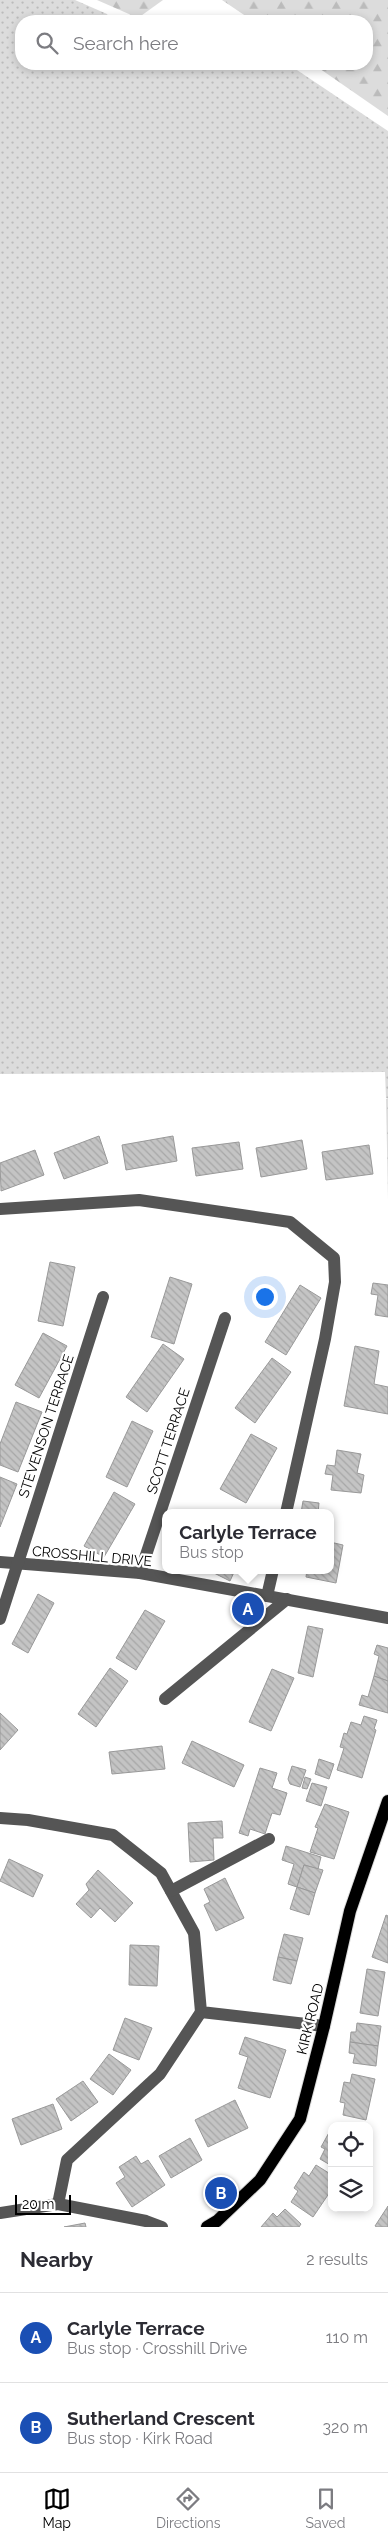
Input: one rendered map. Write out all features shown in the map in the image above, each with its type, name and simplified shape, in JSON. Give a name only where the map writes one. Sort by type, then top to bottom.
[{"type":"main road","name":"KIRK ROAD","points":[[215,2225],[260,2180],[300,2119],[324,2026],[350,1911],[388,1801]]},
{"type":"street","points":[[0,1209],[140,1200],[290,1222],[334,1258],[335,1282],[325,1339],[287,1509]]},
{"type":"street","name":"STEVENSON TERRACE","points":[[0,1619],[103,1298]]},
{"type":"street","name":"SCOTT TERRACE","points":[[140,1573],[225,1318]]},
{"type":"street","name":"CROSSHILL DRIVE","points":[[0,1562],[140,1573],[388,1618]]},
{"type":"street","points":[[267,1596],[272,1574]]},
{"type":"street","points":[[165,1698],[287,1599]]},
{"type":"street","points":[[0,1818],[113,1835],[161,1873],[194,1933],[201,2012],[160,2074],[67,2160],[58,2204]]},
{"type":"street","points":[[171,1891],[269,1839]]},
{"type":"street","points":[[201,2012],[324,2026]]},
{"type":"street","points":[[0,2213],[58,2204],[146,2221],[162,2227]]},
{"type":"green space","points":[[0,0],[75,0],[108,15],[15,15],[15,70],[297,70],[388,131],[388,1098],[386,1098],[385,1072],[0,1074]]},
{"type":"green space","points":[[97,0],[163,0],[142,15],[131,15]]},
{"type":"green space","points":[[222,0],[388,0],[388,116],[322,70],[373,70],[373,15],[244,15]]},
{"type":"green space","points":[[388,1098],[388,1200],[386,1099]]},
{"type":"building","points":[[99,1136],[108,1163],[64,1179],[54,1153]]},
{"type":"building","points":[[173,1136],[177,1161],[126,1170],[122,1145]]},
{"type":"building","points":[[302,1140],[307,1169],[261,1177],[256,1148]]},
{"type":"building","points":[[239,1142],[243,1169],[196,1176],[192,1148]]},
{"type":"building","points":[[369,1145],[373,1174],[326,1180],[322,1152]]},
{"type":"building","points":[[35,1150],[44,1175],[1,1191],[0,1163]]},
{"type":"building","points":[[50,1262],[75,1267],[63,1326],[38,1321]]},
{"type":"building","points":[[170,1277],[192,1284],[174,1344],[151,1337]]},
{"type":"building","points":[[373,1283],[388,1285],[388,1317],[375,1315],[378,1295],[371,1294]]},
{"type":"building","points":[[300,1285],[321,1298],[286,1355],[265,1342]]},
{"type":"building","points":[[43,1333],[67,1346],[39,1398],[15,1385]]},
{"type":"building","points":[[163,1344],[184,1359],[147,1412],[126,1397]]},
{"type":"building","points":[[355,1346],[379,1351],[374,1384],[388,1387],[388,1414],[344,1406]]},
{"type":"building","points":[[272,1358],[291,1372],[255,1423],[235,1408]]},
{"type":"building","points":[[16,1402],[42,1412],[18,1472],[0,1465],[0,1444]]},
{"type":"building","points":[[132,1421],[153,1431],[127,1487],[106,1477]]},
{"type":"building","points":[[251,1434],[277,1448],[246,1503],[220,1489]]},
{"type":"building","points":[[337,1450],[361,1454],[357,1473],[364,1475],[361,1493],[331,1490],[333,1475],[325,1474],[327,1465],[335,1466]]},
{"type":"building","points":[[0,1477],[17,1484],[0,1527]]},
{"type":"building","points":[[114,1492],[135,1504],[104,1557],[84,1546]]},
{"type":"building","points":[[303,1501],[319,1503],[318,1509],[302,1509]]},
{"type":"building","points":[[334,1543],[343,1545],[336,1583],[306,1577],[306,1574],[334,1574]]},
{"type":"building","points":[[216,1574],[233,1574],[230,1581]]},
{"type":"building","points":[[38,1594],[54,1603],[28,1653],[12,1644]]},
{"type":"building","points":[[145,1610],[165,1621],[136,1670],[116,1658]]},
{"type":"building","points":[[308,1626],[323,1629],[313,1677],[298,1673]]},
{"type":"building","points":[[377,1645],[388,1648],[388,1681],[374,1676],[379,1656],[374,1654]]},
{"type":"building","points":[[110,1668],[128,1681],[96,1727],[78,1714]]},
{"type":"building","points":[[272,1669],[294,1678],[271,1731],[249,1722]]},
{"type":"building","points":[[374,1676],[388,1681],[388,1713],[359,1705],[362,1695],[368,1697]]},
{"type":"building","points":[[0,1713],[18,1730],[0,1750]]},
{"type":"building","points":[[364,1716],[377,1720],[374,1729],[376,1730],[362,1778],[337,1770],[344,1748],[340,1747],[344,1733],[347,1734],[351,1722],[361,1725]]},
{"type":"building","points":[[192,1741],[244,1765],[234,1787],[182,1763]]},
{"type":"building","points":[[162,1746],[165,1769],[112,1774],[109,1752]]},
{"type":"building","points":[[319,1759],[334,1764],[329,1779],[315,1774]]},
{"type":"building","points":[[292,1766],[306,1770],[300,1787],[290,1784],[288,1779]]},
{"type":"building","points":[[260,1768],[277,1773],[272,1788],[287,1793],[280,1815],[272,1813],[265,1834],[250,1829],[248,1836],[239,1833]]},
{"type":"building","points":[[305,1777],[311,1779],[307,1789],[302,1788]]},
{"type":"building","points":[[312,1783],[327,1787],[321,1806],[306,1801]]},
{"type":"building","points":[[325,1804],[349,1812],[334,1859],[310,1852],[318,1828],[315,1827]]},
{"type":"building","points":[[222,1821],[223,1838],[213,1838],[214,1860],[190,1862],[188,1823]]},
{"type":"building","points":[[286,1846],[321,1857],[318,1869],[304,1865],[297,1887],[288,1884],[294,1864],[282,1860]]},
{"type":"building","points":[[9,1859],[43,1875],[33,1897],[0,1881]]},
{"type":"building","points":[[304,1865],[323,1870],[315,1893],[297,1887]]},
{"type":"building","points":[[98,1870],[133,1903],[115,1922],[100,1908],[91,1918],[76,1904],[89,1890],[86,1884]]},
{"type":"building","points":[[225,1878],[244,1918],[216,1931],[204,1905],[210,1902],[204,1889]]},
{"type":"building","points":[[297,1887],[315,1893],[309,1915],[290,1909]]},
{"type":"building","points":[[386,1915],[388,1916],[388,1963],[372,1957]]},
{"type":"building","points":[[284,1934],[303,1938],[297,1961],[278,1957]]},
{"type":"building","points":[[130,1945],[159,1946],[157,1986],[129,1985]]},
{"type":"building","points":[[278,1957],[297,1961],[291,1984],[273,1980]]},
{"type":"building","points":[[367,1969],[385,1972],[378,2016],[360,2013]]},
{"type":"building","points":[[125,2018],[152,2028],[139,2060],[113,2050]]},
{"type":"building","points":[[357,2023],[381,2026],[378,2046],[350,2042],[351,2032],[356,2032]]},
{"type":"building","points":[[245,2037],[286,2050],[270,2098],[238,2088],[248,2057],[239,2054]]},
{"type":"building","points":[[350,2042],[378,2046],[376,2066],[353,2063],[355,2054],[349,2053]]},
{"type":"building","points":[[109,2054],[131,2070],[113,2095],[90,2079]]},
{"type":"building","points":[[352,2074],[375,2079],[366,2120],[343,2115],[345,2103],[340,2102],[344,2082],[350,2083]]},
{"type":"building","points":[[83,2081],[98,2102],[71,2121],[56,2099]]},
{"type":"building","points":[[235,2100],[248,2128],[208,2147],[195,2120]]},
{"type":"building","points":[[53,2104],[62,2129],[21,2145],[12,2119]]},
{"type":"building","points":[[328,2134],[328,2164],[320,2159],[325,2149],[321,2147]]},
{"type":"building","points":[[190,2138],[202,2160],[171,2178],[159,2156]]},
{"type":"building","points":[[136,2156],[141,2164],[148,2160],[165,2185],[132,2207],[116,2183],[125,2177],[119,2167]]},
{"type":"building","points":[[316,2165],[328,2172],[328,2195],[313,2217],[291,2202],[298,2191],[294,2188],[304,2172],[309,2176]]},
{"type":"building","points":[[388,2206],[388,2227],[375,2226]]},
{"type":"building","points":[[285,2209],[301,2224],[299,2227],[261,2227],[273,2213],[277,2217]]},
{"type":"building","points":[[85,2223],[86,2227],[64,2227]]},
{"type":"place","name":"Carlyle Terrace","points":[[248,1609]]},
{"type":"place","name":"Sutherland Crescent","points":[[221,2193]]}]
